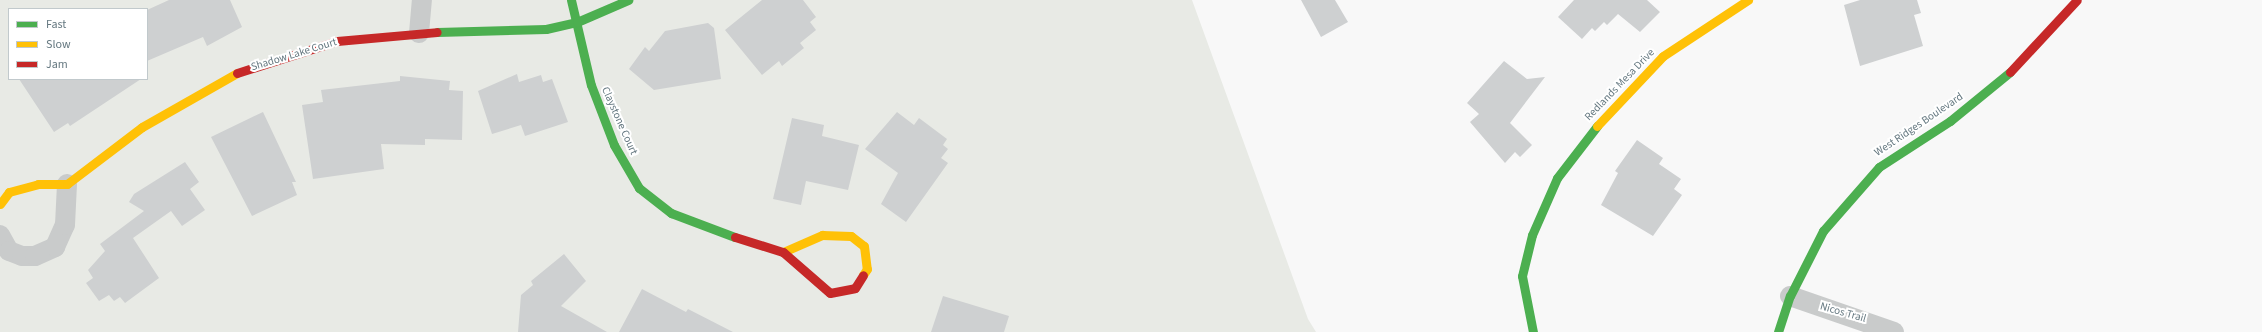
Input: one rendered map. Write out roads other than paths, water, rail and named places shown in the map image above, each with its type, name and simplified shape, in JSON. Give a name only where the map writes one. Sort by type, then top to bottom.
[{"type":"street","points":[[419,33],[422,0]]},
{"type":"street","name":"Claystone Court","points":[[571,0],[591,85],[614,145],[639,188],[671,213],[704,228],[783,252],[830,293],[855,288],[867,269],[864,246],[851,236],[838,233],[822,235],[783,252]]},
{"type":"street","name":"Shadow Lake Court","points":[[67,184],[142,127],[234,74],[336,41],[419,33],[546,29],[577,22],[628,0]]},
{"type":"street","name":"Redlands Mesa Drive","points":[[1533,332],[1522,276],[1532,235],[1557,178],[1604,116],[1663,56],[1748,0]]},
{"type":"street","name":"West Ridges Boulevard","points":[[1778,332],[1790,296],[1823,231],[1879,167],[1950,121],[2022,62],[2077,0]]},
{"type":"street","points":[[0,204],[8,192],[38,184],[67,184],[65,224],[55,247],[45,253],[22,256],[9,251],[0,235]]},
{"type":"street","name":"Nicos Trail","points":[[1790,296],[1894,332]]}]
